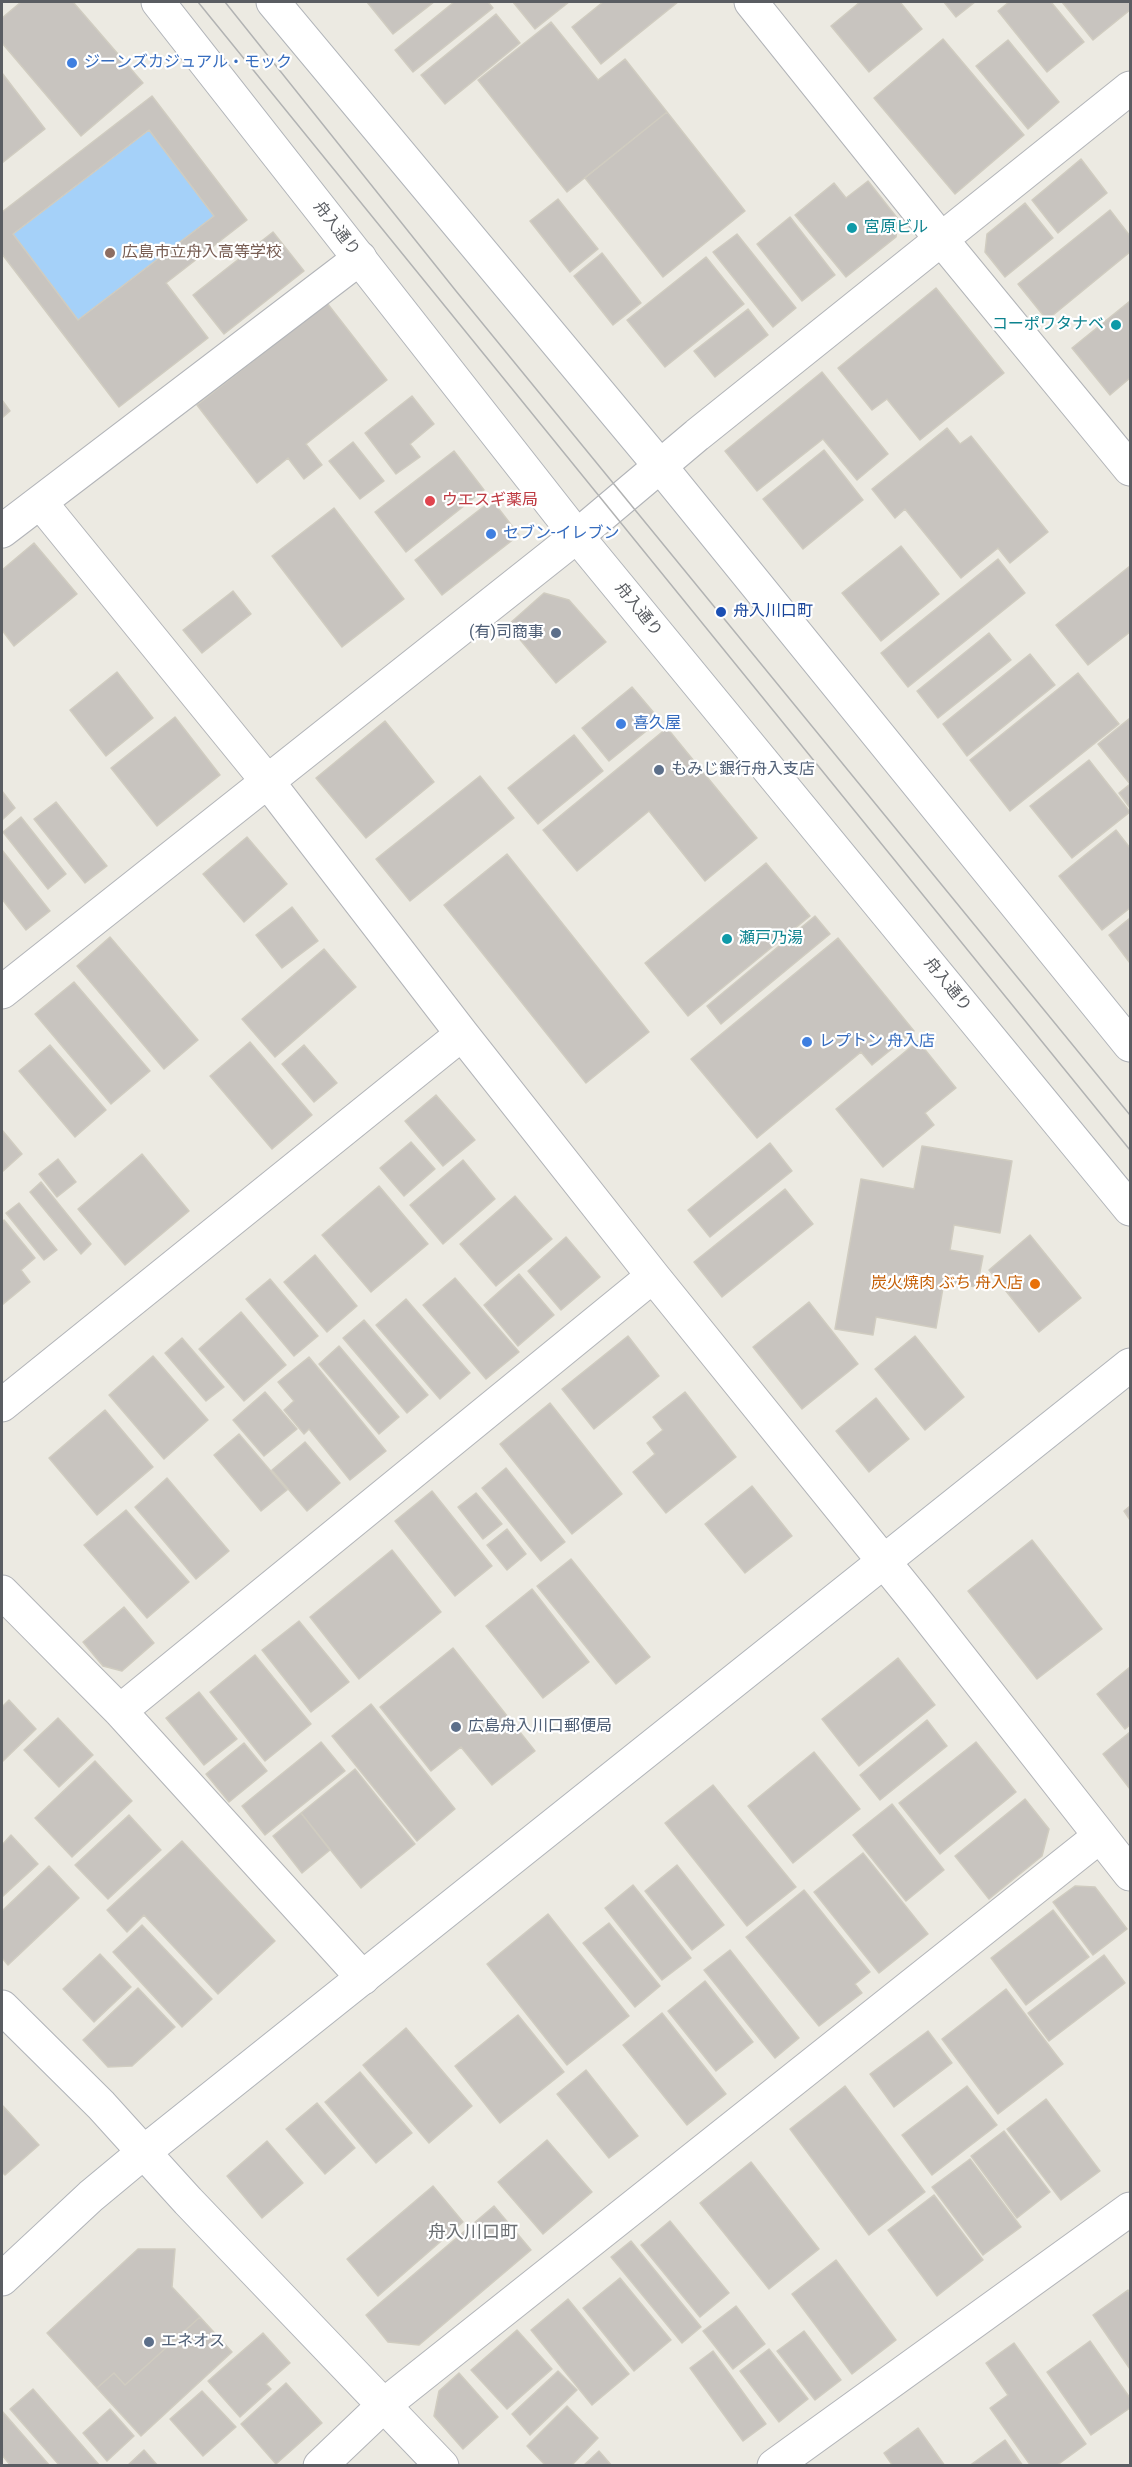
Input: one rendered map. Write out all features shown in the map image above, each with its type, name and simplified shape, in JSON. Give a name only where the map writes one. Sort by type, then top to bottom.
[{"type":"street","name":"舟入通り","points":[[158,2],[577,536],[1131,1209]]},
{"type":"street","points":[[273,2],[660,466],[1131,1045]]},
{"type":"street","points":[[751,2],[941,239],[1131,469]]},
{"type":"street","points":[[2,992],[577,536],[660,466],[1131,88]]},
{"type":"street","points":[[2,531],[360,258]]},
{"type":"street","points":[[40,502],[268,782],[462,1034],[653,1276],[1131,1874]]},
{"type":"street","points":[[2,1405],[462,1034]]},
{"type":"street","points":[[120,1711],[653,1276]]},
{"type":"street","points":[[2,2279],[91,2196],[144,2152],[1131,1365]]},
{"type":"street","points":[[2,1592],[120,1711],[363,1978]]},
{"type":"street","points":[[320,2466],[384,2405],[1100,1836]]},
{"type":"street","points":[[2,2007],[101,2105],[196,2210],[442,2466]]},
{"type":"street","points":[[774,2466],[1131,2209]]},
{"type":"water","points":[[149,130],[214,216],[78,320],[13,234]]},
{"type":"building","name":"ジーンズカジュアル・モック","points":[[21,2],[73,2],[143,83],[81,136],[2,43],[2,18]]},
{"type":"building","points":[[367,2],[434,2],[393,34]]},
{"type":"building","points":[[454,2],[488,2],[493,8],[413,72],[395,50]]},
{"type":"building","points":[[513,2],[569,2],[535,29]]},
{"type":"building","points":[[603,2],[678,2],[601,64],[572,27]]},
{"type":"building","points":[[860,2],[900,2],[922,29],[869,72],[831,26]]},
{"type":"building","points":[[944,2],[975,2],[956,17]]},
{"type":"building","points":[[1009,2],[1051,2],[1084,42],[1047,72],[998,11]]},
{"type":"building","points":[[1062,2],[1130,2],[1130,10],[1093,40]]},
{"type":"building","points":[[496,14],[520,43],[445,104],[421,75]]},
{"type":"building","points":[[551,22],[598,80],[625,59],[667,112],[567,192],[478,80]]},
{"type":"building","points":[[943,39],[1024,135],[955,194],[874,98]]},
{"type":"building","points":[[1008,40],[1059,102],[1028,129],[976,66]]},
{"type":"building","points":[[2,73],[45,129],[2,163]]},
{"type":"building","points":[[152,96],[247,220],[166,283],[208,338],[119,407],[2,254],[2,212]],"holes":[[[149,130],[214,216],[78,320],[13,234]]]},
{"type":"building","points":[[667,112],[745,211],[663,277],[585,178]]},
{"type":"building","points":[[1081,159],[1107,193],[1058,233],[1032,200]]},
{"type":"building","name":"宮原ビル","points":[[868,181],[898,219],[896,237],[846,277],[795,215],[834,183],[846,198]]},
{"type":"building","points":[[558,199],[598,249],[570,272],[530,221]]},
{"type":"building","points":[[1025,203],[1053,238],[1005,277],[985,252],[987,234]]},
{"type":"building","points":[[1110,210],[1130,236],[1130,252],[1047,320],[1018,284]]},
{"type":"building","points":[[790,217],[835,275],[802,301],[757,244]]},
{"type":"building","points":[[273,232],[304,271],[224,334],[193,295]]},
{"type":"building","points":[[737,234],[796,308],[773,327],[713,252]]},
{"type":"building","points":[[602,253],[641,303],[613,325],[574,276]]},
{"type":"building","points":[[706,257],[744,304],[665,367],[627,320]]},
{"type":"building","points":[[936,288],[1004,373],[920,440],[887,399],[872,410],[838,368]]},
{"type":"building","name":"コーポワタナベ","points":[[1130,301],[1130,378],[1110,395],[1072,348]]},
{"type":"building","points":[[327,303],[387,380],[306,444],[322,465],[304,479],[288,458],[257,483],[197,405]]},
{"type":"building","points":[[748,309],[768,335],[715,377],[694,351]]},
{"type":"building","points":[[822,372],[888,454],[857,480],[823,439],[757,491],[725,451]]},
{"type":"building","points":[[412,396],[434,424],[410,444],[420,457],[396,474],[365,433]]},
{"type":"building","points":[[2,400],[10,411],[2,418]]},
{"type":"building","points":[[947,428],[960,444],[971,436],[1048,532],[1010,563],[998,548],[961,578],[905,509],[895,518],[872,489]]},
{"type":"building","points":[[353,442],[384,481],[360,499],[329,461]]},
{"type":"building","points":[[824,450],[863,500],[803,549],[763,499]]},
{"type":"building","name":"ウエスギ薬局","points":[[454,451],[484,490],[406,552],[375,512]]},
{"type":"building","points":[[492,500],[519,535],[442,595],[415,560]]},
{"type":"building","points":[[334,508],[404,599],[342,647],[272,556]]},
{"type":"building","points":[[34,543],[77,594],[14,646],[2,630],[2,570]]},
{"type":"building","points":[[901,546],[939,594],[881,641],[842,593]]},
{"type":"building","points":[[998,559],[1025,593],[908,687],[881,653]]},
{"type":"building","points":[[1130,566],[1130,632],[1088,665],[1056,625]]},
{"type":"building","points":[[233,591],[251,614],[202,653],[183,630]]},
{"type":"building","name":"(有)司商事","points":[[544,593],[569,600],[606,642],[556,683],[508,625]]},
{"type":"building","points":[[989,633],[1011,660],[938,718],[917,691]]},
{"type":"building","points":[[1030,654],[1055,685],[967,756],[943,724]]},
{"type":"building","points":[[117,672],[153,718],[106,756],[70,710]]},
{"type":"building","points":[[1078,673],[1119,724],[1010,811],[970,760]]},
{"type":"building","name":"喜久屋","points":[[632,687],[660,720],[609,761],[582,728]]},
{"type":"building","points":[[175,717],[220,775],[157,826],[111,768]]},
{"type":"building","points":[[1130,718],[1130,784],[1098,744]]},
{"type":"building","points":[[385,721],[434,782],[366,838],[316,778]]},
{"type":"building","name":"もみじ銀行舟入支店","points":[[667,728],[757,838],[705,881],[649,811],[577,871],[543,830]]},
{"type":"building","points":[[574,735],[603,771],[538,824],[508,788]]},
{"type":"building","points":[[1089,760],[1130,812],[1072,858],[1030,806]]},
{"type":"building","points":[[480,776],[514,818],[410,901],[376,859]]},
{"type":"building","points":[[1130,784],[1130,808],[1119,793]]},
{"type":"building","points":[[2,791],[15,808],[2,820]]},
{"type":"building","points":[[56,802],[107,866],[85,883],[34,819]]},
{"type":"building","points":[[21,817],[66,874],[48,889],[3,832]]},
{"type":"building","points":[[1116,830],[1130,848],[1130,908],[1102,930],[1059,876]]},
{"type":"building","points":[[247,837],[287,884],[244,922],[203,874]]},
{"type":"building","points":[[2,850],[50,911],[26,930],[2,899]]},
{"type":"building","points":[[507,854],[649,1032],[586,1083],[444,905]]},
{"type":"building","name":"瀬戸乃湯","points":[[766,863],[810,916],[688,1016],[645,963]]},
{"type":"building","points":[[292,907],[318,941],[282,968],[256,935]]},
{"type":"building","points":[[815,916],[830,934],[721,1024],[707,1006]]},
{"type":"building","points":[[1130,918],[1130,963],[1109,935]]},
{"type":"building","points":[[110,937],[198,1040],[164,1069],[77,966]]},
{"type":"building","name":"レプトン 舟入店","points":[[838,938],[914,1031],[872,1065],[861,1052],[757,1138],[691,1059]]},
{"type":"building","points":[[324,949],[356,987],[275,1057],[242,1019]]},
{"type":"building","points":[[74,982],[150,1071],[111,1104],[35,1014]]},
{"type":"building","points":[[918,1041],[956,1088],[925,1113],[934,1125],[883,1167],[836,1109]]},
{"type":"building","points":[[250,1042],[312,1115],[272,1149],[210,1076]]},
{"type":"building","points":[[50,1045],[106,1110],[75,1137],[19,1071]]},
{"type":"building","points":[[304,1045],[337,1083],[314,1102],[282,1064]]},
{"type":"building","points":[[436,1095],[475,1140],[443,1166],[405,1121]]},
{"type":"building","points":[[2,1130],[22,1154],[2,1172]]},
{"type":"building","points":[[411,1142],[435,1169],[404,1196],[380,1168]]},
{"type":"building","points":[[770,1143],[792,1171],[710,1237],[688,1210]]},
{"type":"building","points":[[922,1146],[1012,1161],[1000,1233],[954,1225],[950,1250],[983,1256],[977,1287],[944,1282],[936,1328],[876,1317],[873,1335],[835,1329],[861,1179],[914,1189]]},
{"type":"building","points":[[142,1154],[189,1211],[125,1265],[78,1209]]},
{"type":"building","points":[[58,1159],[76,1182],[57,1197],[39,1174]]},
{"type":"building","points":[[463,1160],[495,1199],[443,1244],[410,1205]]},
{"type":"building","points":[[41,1182],[91,1244],[81,1254],[30,1192]]},
{"type":"building","points":[[379,1186],[428,1244],[371,1292],[322,1235]]},
{"type":"building","points":[[785,1189],[813,1224],[722,1297],[694,1262]]},
{"type":"building","points":[[515,1196],[552,1239],[496,1286],[460,1244]]},
{"type":"building","points":[[19,1203],[57,1250],[44,1260],[6,1213]]},
{"type":"building","points":[[4,1220],[35,1258],[21,1270],[30,1282],[2,1305],[2,1222]]},
{"type":"building","name":"炭火焼肉 ぶち 舟入店","points":[[1030,1235],[1081,1298],[1039,1332],[989,1270]]},
{"type":"building","points":[[566,1237],[600,1277],[561,1310],[528,1271]]},
{"type":"building","points":[[315,1255],[357,1306],[327,1332],[284,1282]]},
{"type":"building","points":[[519,1274],[554,1315],[518,1346],[484,1305]]},
{"type":"building","points":[[455,1278],[519,1352],[486,1379],[423,1305]]},
{"type":"building","points":[[270,1279],[318,1336],[294,1356],[246,1299]]},
{"type":"building","points":[[406,1299],[470,1373],[440,1399],[376,1325]]},
{"type":"building","points":[[809,1302],[858,1364],[802,1409],[753,1347]]},
{"type":"building","points":[[241,1312],[286,1365],[244,1401],[199,1349]]},
{"type":"building","points":[[364,1320],[428,1395],[407,1413],[343,1338]]},
{"type":"building","points":[[628,1336],[659,1376],[594,1429],[562,1389]]},
{"type":"building","points":[[915,1336],[964,1397],[925,1430],[875,1369]]},
{"type":"building","points":[[182,1338],[224,1387],[206,1401],[165,1353]]},
{"type":"building","points":[[339,1346],[399,1417],[379,1434],[319,1364]]},
{"type":"building","points":[[153,1356],[208,1420],[164,1459],[109,1395]]},
{"type":"building","points":[[309,1357],[386,1451],[350,1480],[309,1429],[304,1434],[284,1410],[294,1401],[278,1382]]},
{"type":"building","points":[[265,1392],[297,1429],[264,1456],[233,1420]]},
{"type":"building","points":[[685,1392],[736,1457],[666,1513],[633,1472],[655,1454],[647,1443],[663,1430],[653,1417]]},
{"type":"building","points":[[876,1398],[909,1439],[869,1472],[836,1431]]},
{"type":"building","points":[[550,1403],[622,1494],[572,1534],[500,1444]]},
{"type":"building","points":[[105,1410],[153,1467],[97,1515],[49,1458]]},
{"type":"building","points":[[239,1434],[287,1490],[261,1511],[214,1455]]},
{"type":"building","points":[[305,1442],[340,1483],[307,1511],[272,1470]]},
{"type":"building","points":[[506,1468],[565,1542],[541,1561],[482,1488]]},
{"type":"building","points":[[167,1478],[229,1551],[196,1579],[135,1507]]},
{"type":"building","points":[[752,1486],[792,1536],[745,1573],[705,1524]]},
{"type":"building","points":[[432,1491],[492,1566],[455,1596],[395,1521]]},
{"type":"building","points":[[476,1493],[502,1524],[483,1539],[458,1507]]},
{"type":"building","points":[[1130,1506],[1130,1520],[1124,1511]]},
{"type":"building","points":[[126,1510],[189,1582],[147,1618],[84,1545]]},
{"type":"building","points":[[507,1529],[526,1554],[507,1570],[487,1545]]},
{"type":"building","points":[[1032,1540],[1102,1629],[1037,1679],[968,1591]]},
{"type":"building","points":[[392,1550],[441,1612],[359,1679],[310,1617]]},
{"type":"building","points":[[571,1559],[650,1657],[616,1684],[537,1586]]},
{"type":"building","points":[[532,1589],[589,1662],[543,1698],[486,1626]]},
{"type":"building","points":[[124,1607],[154,1643],[122,1671],[103,1666],[83,1642]]},
{"type":"building","points":[[299,1621],[349,1682],[311,1712],[262,1650]]},
{"type":"building","name":"広島舟入川口郵便局","points":[[453,1648],[535,1751],[492,1785],[461,1747],[431,1771],[380,1707]]},
{"type":"building","points":[[255,1655],[311,1724],[265,1761],[210,1692]]},
{"type":"building","points":[[898,1658],[935,1705],[859,1766],[822,1719]]},
{"type":"building","points":[[1130,1667],[1130,1725],[1125,1729],[1097,1694]]},
{"type":"building","points":[[199,1692],[237,1739],[204,1765],[166,1718]]},
{"type":"building","points":[[9,1700],[36,1729],[2,1762],[2,1707]]},
{"type":"building","points":[[371,1704],[455,1809],[417,1841],[332,1736]]},
{"type":"building","points":[[58,1718],[93,1755],[59,1787],[24,1750]]},
{"type":"building","points":[[927,1720],[947,1746],[880,1800],[860,1775]]},
{"type":"building","points":[[1130,1732],[1130,1789],[1103,1754]]},
{"type":"building","points":[[321,1742],[345,1771],[265,1835],[242,1806]]},
{"type":"building","points":[[976,1742],[1016,1792],[940,1854],[899,1803]]},
{"type":"building","points":[[244,1743],[267,1771],[229,1802],[206,1774]]},
{"type":"building","points":[[814,1752],[860,1809],[793,1863],[748,1806]]},
{"type":"building","points":[[95,1761],[132,1801],[72,1857],[35,1818]]},
{"type":"building","points":[[355,1769],[415,1844],[361,1888],[301,1813]]},
{"type":"building","points":[[713,1785],[796,1887],[747,1926],[665,1823]]},
{"type":"building","points":[[1025,1799],[1049,1829],[1042,1856],[989,1899],[955,1856]]},
{"type":"building","points":[[892,1804],[944,1870],[906,1901],[853,1835]]},
{"type":"building","points":[[301,1813],[330,1850],[302,1873],[273,1836]]},
{"type":"building","points":[[129,1815],[161,1850],[108,1899],[75,1865]]},
{"type":"building","points":[[11,1835],[38,1864],[2,1897],[2,1845]]},
{"type":"building","points":[[182,1841],[275,1941],[218,1994],[144,1915],[127,1932],[107,1910]]},
{"type":"building","points":[[863,1853],[928,1934],[879,1973],[814,1892]]},
{"type":"building","points":[[677,1865],[724,1925],[692,1950],[645,1891]]},
{"type":"building","points":[[49,1866],[79,1898],[8,1965],[2,1958],[2,1911]]},
{"type":"building","points":[[633,1885],[691,1958],[662,1980],[605,1908]]},
{"type":"building","points":[[1075,1886],[1095,1887],[1127,1929],[1093,1955],[1053,1902]]},
{"type":"building","points":[[804,1890],[870,1972],[855,1984],[862,1993],[819,2026],[746,1937]]},
{"type":"building","points":[[1053,1910],[1089,1957],[1026,2005],[991,1958]]},
{"type":"building","points":[[548,1914],[629,2016],[567,2065],[487,1964]]},
{"type":"building","points":[[609,1923],[660,1986],[635,2007],[583,1943]]},
{"type":"building","points":[[142,1925],[212,1999],[182,2027],[113,1952]]},
{"type":"building","points":[[730,1950],[799,2038],[775,2058],[704,1970]]},
{"type":"building","points":[[100,1954],[131,1987],[94,2022],[63,1989]]},
{"type":"building","points":[[1104,1955],[1125,1983],[1049,2041],[1028,2013]]},
{"type":"building","points":[[705,1981],[753,2042],[716,2071],[668,2011]]},
{"type":"building","points":[[138,1988],[175,2027],[132,2066],[108,2067],[83,2040]]},
{"type":"building","points":[[1006,1989],[1063,2064],[998,2114],[942,2039]]},
{"type":"building","points":[[662,2013],[726,2094],[687,2125],[623,2045]]},
{"type":"building","points":[[518,2015],[564,2072],[500,2123],[455,2066]]},
{"type":"building","points":[[406,2028],[472,2106],[429,2143],[363,2065]]},
{"type":"building","points":[[928,2031],[952,2063],[894,2107],[870,2074]]},
{"type":"building","points":[[586,2070],[638,2136],[609,2158],[557,2094]]},
{"type":"building","points":[[360,2072],[412,2133],[376,2163],[325,2102]]},
{"type":"building","points":[[845,2086],[925,2192],[869,2235],[790,2129]]},
{"type":"building","points":[[967,2086],[997,2125],[932,2175],[902,2135]]},
{"type":"building","points":[[1046,2099],[1100,2171],[1061,2200],[1007,2129]]},
{"type":"building","points":[[317,2103],[355,2148],[325,2174],[286,2129]]},
{"type":"building","points":[[3,2106],[39,2145],[5,2175],[2,2172]]},
{"type":"building","points":[[1004,2131],[1050,2192],[1017,2218],[971,2156]]},
{"type":"building","points":[[547,2140],[592,2192],[543,2234],[498,2182]]},
{"type":"building","points":[[267,2141],[303,2183],[262,2218],[227,2176]]},
{"type":"building","points":[[970,2159],[1021,2227],[983,2255],[932,2187]]},
{"type":"building","points":[[751,2162],[819,2249],[769,2289],[700,2203]]},
{"type":"building","points":[[433,2186],[463,2222],[378,2296],[347,2259]]},
{"type":"building","points":[[934,2195],[983,2260],[937,2296],[888,2230]]},
{"type":"building","points":[[494,2206],[531,2250],[419,2345],[388,2342],[366,2315]]},
{"type":"building","points":[[670,2221],[729,2293],[700,2317],[641,2245]]},
{"type":"building","points":[[631,2241],[701,2327],[682,2343],[611,2257]]},
{"type":"building","points":[[138,2249],[175,2249],[172,2287],[200,2317],[125,2385],[114,2373],[97,2388],[47,2333]]},
{"type":"building","points":[[836,2260],[896,2340],[852,2374],[792,2294]]},
{"type":"building","points":[[620,2278],[671,2340],[634,2371],[583,2308]]},
{"type":"building","points":[[1128,2290],[1130,2294],[1130,2369],[1093,2315]]},
{"type":"building","points":[[568,2299],[629,2374],[592,2405],[531,2330]]},
{"type":"building","points":[[736,2306],[765,2344],[733,2369],[703,2331]]},
{"type":"building","points":[[200,2317],[232,2352],[141,2436],[97,2388],[114,2373],[125,2385]]},
{"type":"building","points":[[517,2330],[552,2369],[507,2409],[471,2370]]},
{"type":"building","points":[[804,2331],[841,2380],[815,2400],[777,2351]]},
{"type":"building","points":[[263,2333],[290,2363],[266,2384],[271,2389],[240,2417],[208,2381]]},
{"type":"building","points":[[1090,2341],[1130,2398],[1130,2408],[1091,2435],[1047,2372]]},
{"type":"building","points":[[1014,2343],[1086,2444],[1056,2466],[1031,2466],[990,2408],[1008,2395],[986,2363]]},
{"type":"building","points":[[769,2349],[808,2399],[779,2422],[740,2371]]},
{"type":"building","points":[[713,2351],[766,2424],[743,2441],[690,2368]]},
{"type":"building","points":[[558,2371],[577,2390],[530,2435],[512,2414]]},
{"type":"building","points":[[459,2373],[498,2417],[463,2449],[434,2416],[439,2391]]},
{"type":"building","points":[[286,2383],[322,2423],[276,2464],[241,2424]]},
{"type":"building","points":[[33,2389],[100,2466],[60,2466],[10,2409]]},
{"type":"building","points":[[202,2391],[236,2427],[203,2456],[170,2419]]},
{"type":"building","points":[[567,2406],[598,2438],[571,2466],[546,2466],[527,2446]]},
{"type":"building","points":[[110,2409],[134,2436],[107,2461],[83,2433]]},
{"type":"building","points":[[2,2411],[50,2466],[11,2466],[2,2455]]},
{"type":"building","points":[[918,2428],[945,2466],[893,2466],[884,2453]]},
{"type":"building","points":[[1005,2440],[1023,2466],[969,2466]]},
{"type":"building","points":[[144,2450],[158,2466],[127,2466]]},
{"type":"building","points":[[599,2451],[612,2466],[583,2466]]},
{"type":"tram line","points":[[198,2],[1130,1150]]},
{"type":"tram line","points":[[225,2],[456,291],[1130,1115]]},
{"type":"place","name":"ジーンズカジュアル・モック","points":[[72,63]]},
{"type":"place","name":"宮原ビル","points":[[852,228]]},
{"type":"place","name":"広島市立舟入高等学校","points":[[110,253]]},
{"type":"place","name":"コーポワタナベ","points":[[1116,325]]},
{"type":"place","name":"ウエスギ薬局","points":[[430,501]]},
{"type":"place","name":"セブン-イレブン","points":[[491,534]]},
{"type":"place","name":"舟入川口町","points":[[721,612]]},
{"type":"place","name":"(有)司商事","points":[[556,633]]},
{"type":"place","name":"喜久屋","points":[[621,724]]},
{"type":"place","name":"もみじ銀行舟入支店","points":[[659,770]]},
{"type":"place","name":"瀬戸乃湯","points":[[727,939]]},
{"type":"place","name":"レプトン 舟入店","points":[[807,1042]]},
{"type":"place","name":"炭火焼肉 ぶち 舟入店","points":[[1035,1284]]},
{"type":"place","name":"広島舟入川口郵便局","points":[[456,1727]]},
{"type":"place","name":"エネオス","points":[[149,2342]]},
{"type":"district","name":"舟入川口町","points":[[473,2233]]}]
